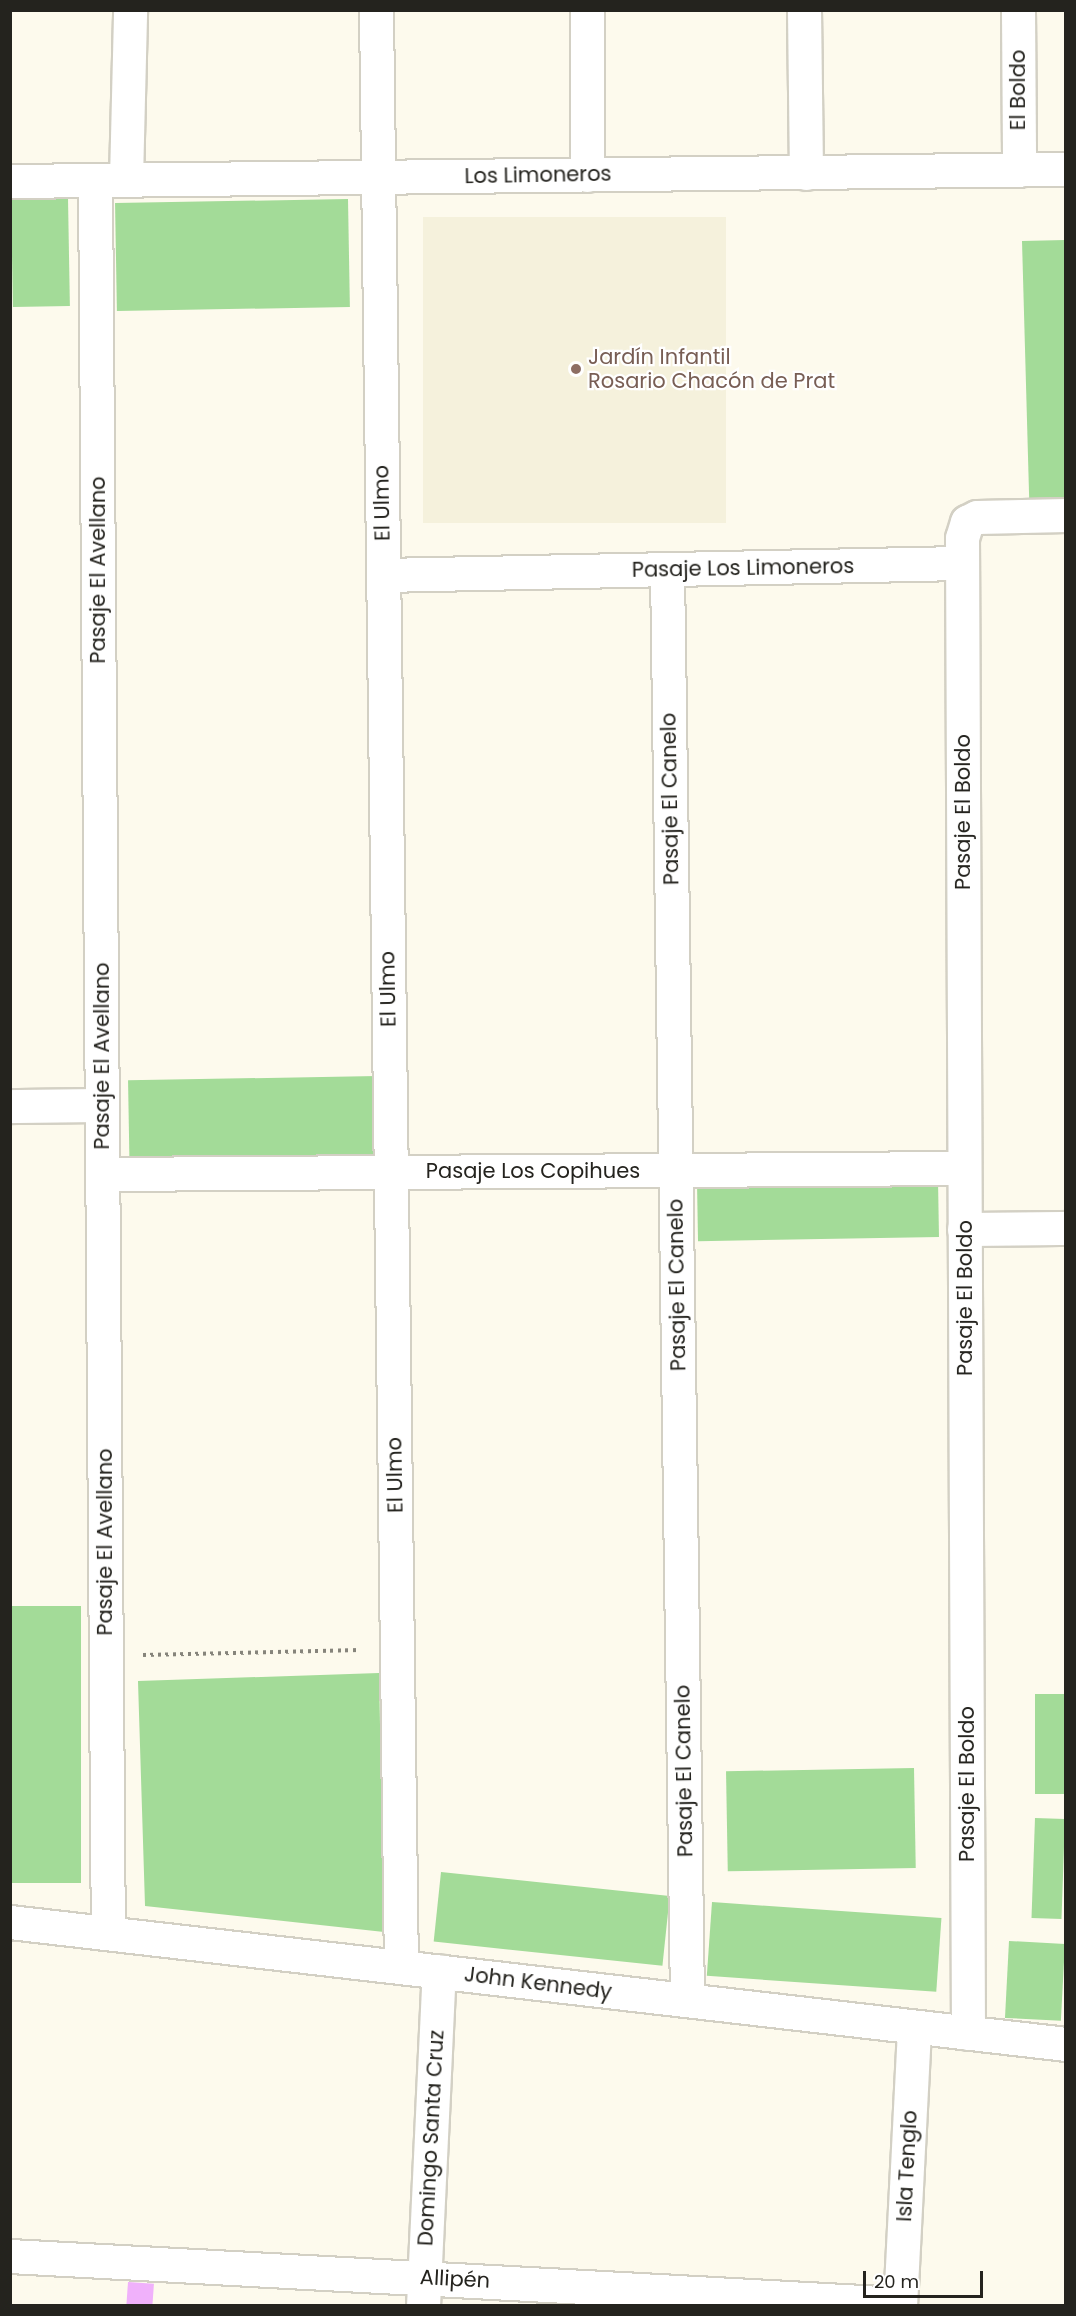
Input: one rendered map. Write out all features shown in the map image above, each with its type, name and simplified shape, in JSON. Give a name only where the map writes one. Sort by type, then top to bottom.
[{"type":"street","name":"Pasaje El Avellano","points":[[108,1933],[102,1105],[111,180],[130,10]]},
{"type":"street","name":"El Ulmo","points":[[376,10],[401,1967]]},
{"type":"street","points":[[586,10],[587,175]]},
{"type":"street","points":[[804,10],[806,172]]},
{"type":"street","name":"El Boldo","points":[[1018,10],[1019,170]]},
{"type":"street","name":"Los Limoneros","points":[[10,181],[1065,170]]},
{"type":"street","points":[[962,563],[967,522],[989,515],[1065,515]]},
{"type":"street","name":"Pasaje Los Limoneros","points":[[383,575],[962,563]]},
{"type":"street","name":"Pasaje El Boldo","points":[[962,563],[968,2033]]},
{"type":"street","name":"Pasaje El Canelo","points":[[667,569],[687,2000]]},
{"type":"street","points":[[10,1106],[102,1105]]},
{"type":"street","name":"Pasaje Los Copihues","points":[[103,1174],[964,1168]]},
{"type":"street","points":[[964,1229],[1065,1228]]},
{"type":"street","name":"John Kennedy","points":[[10,1922],[1065,2044]]},
{"type":"street","name":"Domingo Santa Cruz","points":[[424,2292],[439,1971]]},
{"type":"street","name":"Isla Tenglo","points":[[900,2305],[914,2027]]},
{"type":"street","name":"Allipén","points":[[10,2256],[424,2292],[900,2305]]},
{"type":"path","points":[[105,1656],[397,1650]]},
{"type":"shaded area","name":"Jardín Infantil Rosario Chacón de Prat","points":[[423,217],[726,217],[726,523],[423,523]]},
{"type":"green space","points":[[68,198],[70,306],[13,307],[11,199]]},
{"type":"green space","points":[[348,199],[350,307],[117,311],[115,203]]},
{"type":"green space","points":[[1065,240],[1065,527],[1030,528],[1022,241]]},
{"type":"green space","points":[[377,1076],[378,1154],[129,1158],[128,1080]]},
{"type":"green space","points":[[938,1180],[939,1237],[698,1241],[697,1184]]},
{"type":"green space","points":[[11,1606],[81,1606],[81,1883],[11,1883]]},
{"type":"green space","points":[[379,1673],[384,1932],[145,1906],[138,1681]]},
{"type":"green space","points":[[1035,1694],[1065,1694],[1065,1794],[1035,1794]]},
{"type":"green space","points":[[914,1768],[916,1868],[728,1871],[726,1771]]},
{"type":"green space","points":[[1035,1818],[1065,1819],[1061,1919],[1032,1918]]},
{"type":"green space","points":[[441,1872],[670,1896],[662,1966],[434,1942]]},
{"type":"green space","points":[[712,1902],[941,1918],[936,1992],[707,1976]]},
{"type":"green space","points":[[1009,1941],[1065,1944],[1061,2021],[1005,2018]]},
{"type":"building","points":[[128,2282],[154,2284],[152,2306],[126,2306]]},
{"type":"place","name":"Jardín Infantil Rosario Chacón de Prat","points":[[576,369]]}]
